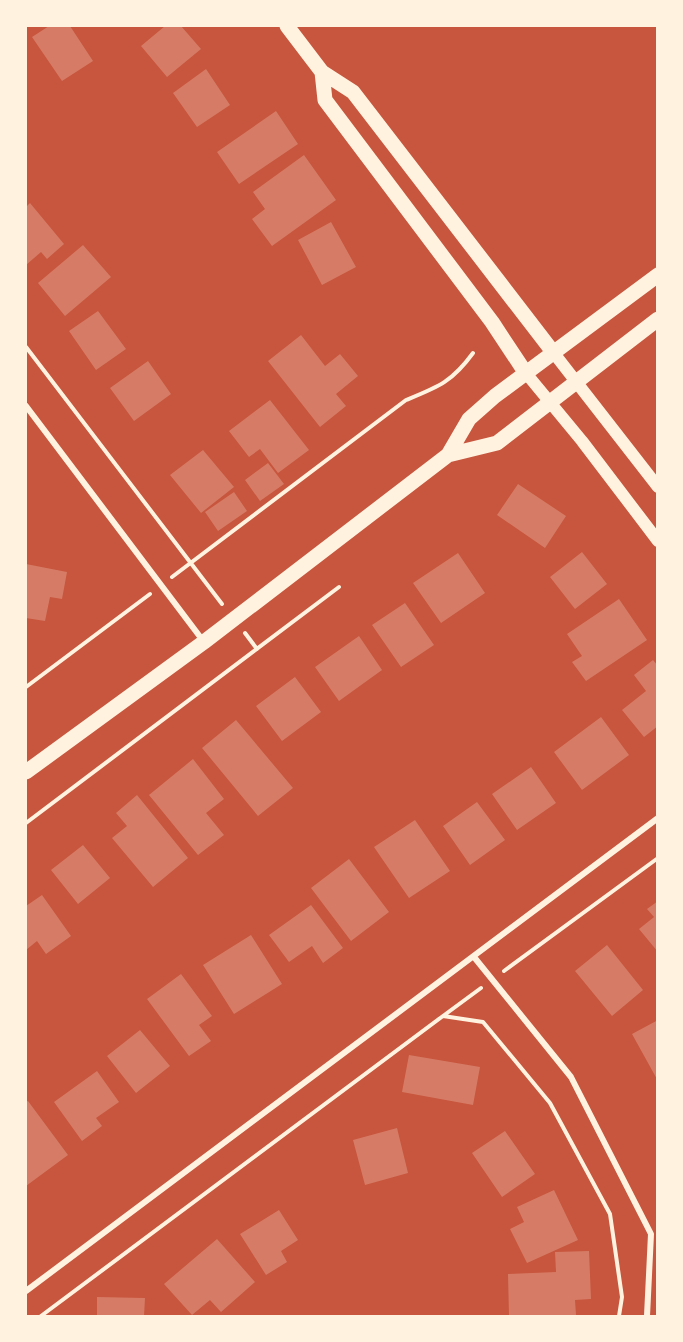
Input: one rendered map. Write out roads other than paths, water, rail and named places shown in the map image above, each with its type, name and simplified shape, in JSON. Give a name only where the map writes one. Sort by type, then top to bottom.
[{"type":"main road","points":[[287,26],[322,72],[353,92],[657,487]]},
{"type":"main road","points":[[322,72],[325,100],[443,256],[525,372],[657,541]]},
{"type":"main road","points":[[26,772],[234,620],[448,455],[469,419],[525,372],[657,275]]},
{"type":"main road","points":[[448,455],[498,442],[657,319]]},
{"type":"street","points":[[26,406],[204,642]]},
{"type":"street","points":[[26,1291],[657,818]]},
{"type":"street","points":[[474,957],[571,1077],[651,1234],[647,1317]]}]
